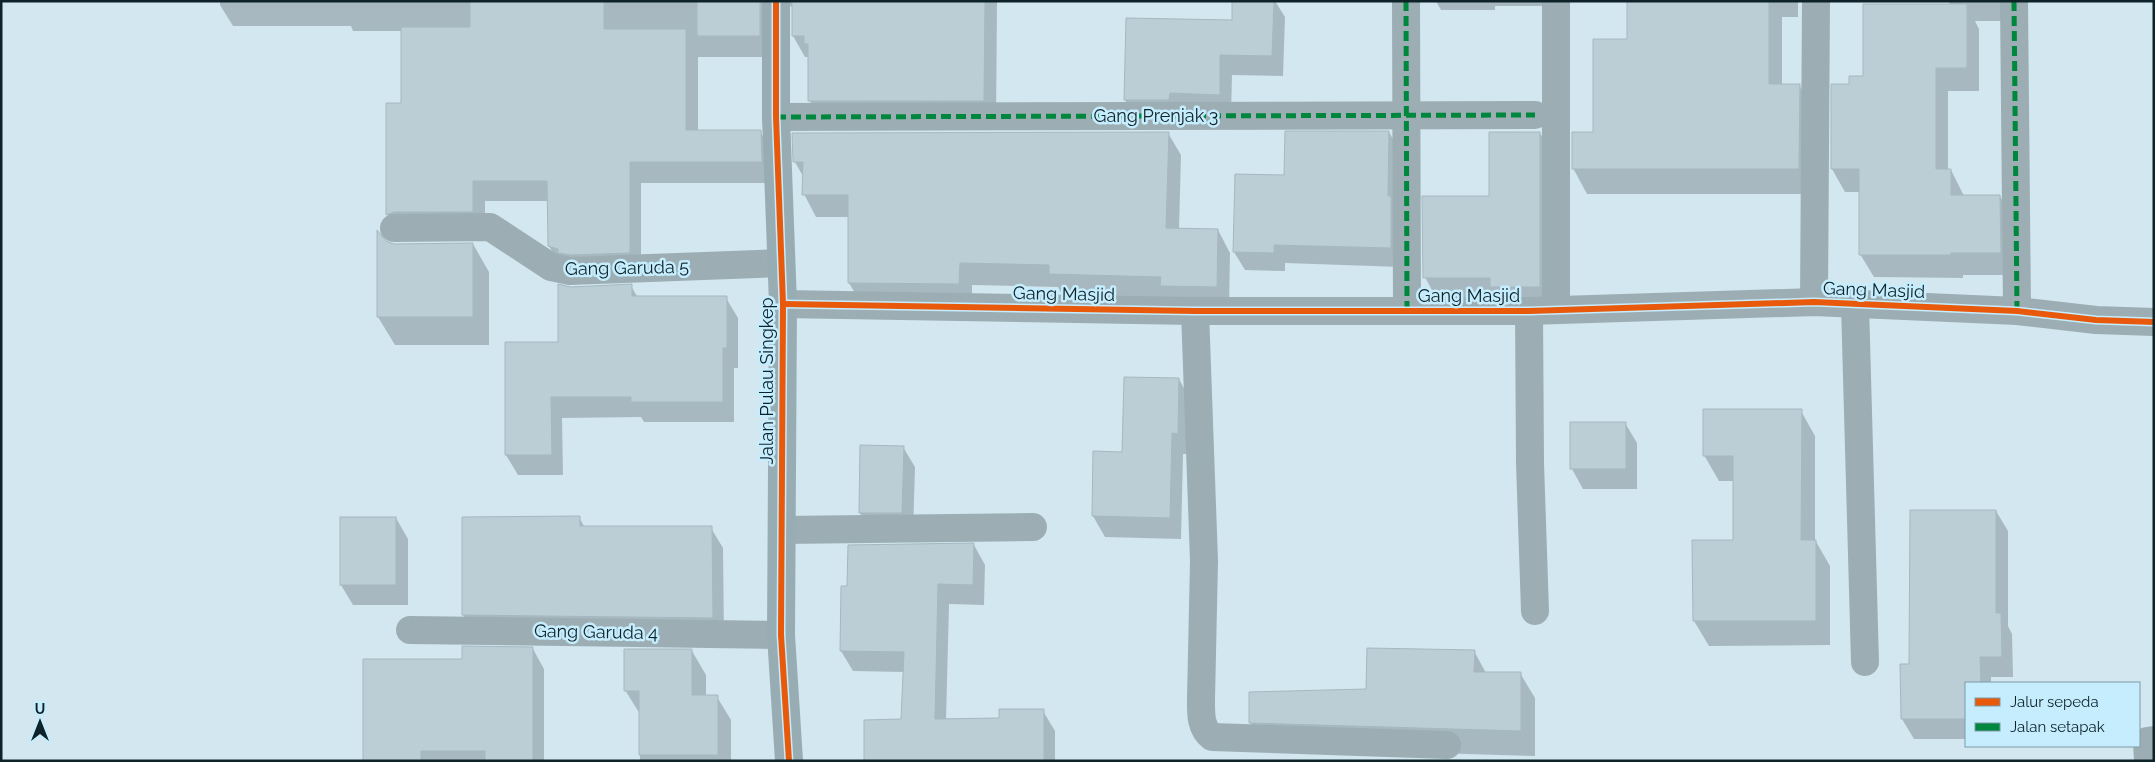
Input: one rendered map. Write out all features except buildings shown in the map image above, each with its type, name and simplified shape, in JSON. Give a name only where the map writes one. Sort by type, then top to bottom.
[{"type":"street","name":"Jalan Pulau Singkep","points":[[776,1],[776,117],[783,304],[782,635],[789,761]]},
{"type":"street","points":[[1406,1],[1408,115],[1406,310]]},
{"type":"street","points":[[1556,1],[1556,309]]},
{"type":"street","points":[[1814,302],[1816,1]]},
{"type":"street","points":[[2014,1],[2017,311]]},
{"type":"street","name":"Gang Prenjak 3","points":[[776,117],[1535,115]]},
{"type":"street","name":"Gang Garuda 5","points":[[394,228],[490,227],[551,268],[570,272],[782,263]]},
{"type":"street","name":"Gang Masjid","points":[[783,304],[1196,311],[1528,311],[1814,302],[2017,311],[2096,320],[2154,322]]},
{"type":"street","points":[[1855,305],[1865,662]]},
{"type":"street","points":[[1196,311],[1204,561],[1201,699],[1202,718],[1206,733],[1212,737],[1447,745]]},
{"type":"street","points":[[1528,311],[1530,463],[1535,610]]},
{"type":"street","points":[[782,530],[1033,527]]},
{"type":"street","name":"Gang Garuda 4","points":[[410,630],[782,635]]},
{"type":"street","points":[[2148,761],[2147,741],[2154,740]]},
{"type":"marked path","points":[[1406,1],[1407,311]]},
{"type":"marked path","points":[[2014,1],[2017,311]]},
{"type":"marked path","points":[[776,117],[1535,115]]},
{"type":"cycle path","points":[[776,1],[776,117],[783,304],[781,635],[789,761]]},
{"type":"cycle path","points":[[783,304],[1195,311],[1529,311],[1814,302],[2017,311],[2096,320],[2154,322]]}]
